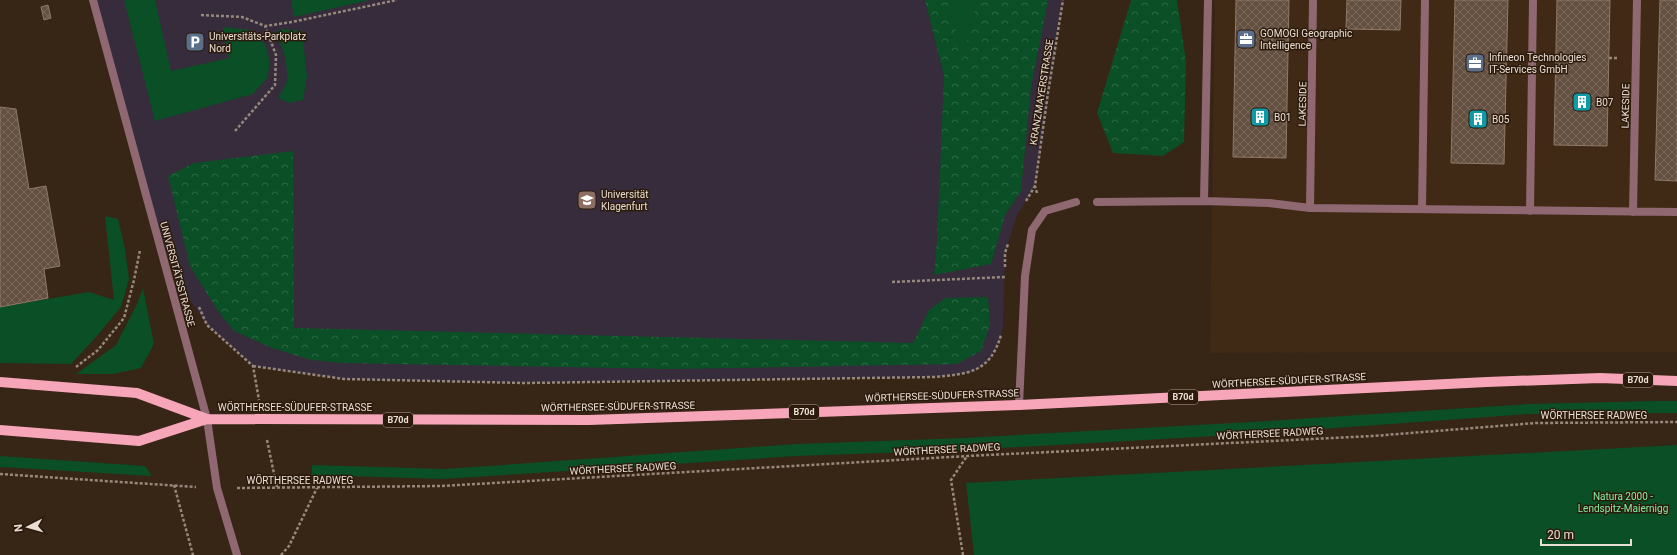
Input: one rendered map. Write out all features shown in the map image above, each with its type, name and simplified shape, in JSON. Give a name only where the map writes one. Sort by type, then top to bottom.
[{"type":"main road","name":"WÖRTHERSEE-SÜDUFER-STRASSE","points":[[0,430],[139,441],[207,419],[589,420],[1019,405],[1487,382],[1600,378],[1677,381]]},
{"type":"main road","name":"WÖRTHERSEE-SÜDUFER-STRASSE","points":[[0,382],[136,393],[207,419]]},
{"type":"street","name":"UNIVERSITÄTSSTRASSE","points":[[93,0],[207,419],[217,488],[238,555]]},
{"type":"street","points":[[1204,201],[1208,0]]},
{"type":"street","name":"LAKESIDE","points":[[1310,208],[1313,0]]},
{"type":"street","points":[[1422,210],[1425,0]]},
{"type":"street","points":[[1530,211],[1533,0]]},
{"type":"street","name":"LAKESIDE","points":[[1633,212],[1637,0]]},
{"type":"street","points":[[1097,202],[1204,201],[1270,203],[1310,208],[1677,212]]},
{"type":"street","points":[[1019,405],[1025,276],[1032,230],[1045,211],[1076,202]]},
{"type":"path","points":[[201,15],[242,17],[265,26],[292,22],[397,0]]},
{"type":"path","name":"KRANZMAYERSTRASSE","points":[[1035,186],[1048,93],[1064,0]]},
{"type":"path","points":[[234,130],[275,85],[276,55],[265,26]]},
{"type":"path","points":[[68,366],[76,367],[98,350],[124,318],[134,280],[137,257],[152,216]]},
{"type":"path","points":[[892,282],[1025,276]]},
{"type":"path","points":[[1004,277],[1004,284]]},
{"type":"path","points":[[253,366],[344,379],[517,383],[934,377],[976,371],[988,361],[997,347],[1001,334]]},
{"type":"path","name":"WÖRTHERSEE RADWEG","points":[[0,474],[217,488],[441,486],[968,456],[1373,436],[1536,423],[1677,422]]},
{"type":"path","points":[[962,555],[951,480],[968,456]]},
{"type":"path","points":[[174,485],[193,555]]},
{"type":"path","points":[[281,555],[289,546],[317,488]]},
{"type":"shaded area","name":"Universität Klagenfurt","points":[[93,0],[1063,0],[1035,186],[1017,215],[1005,253],[1003,327],[997,347],[988,361],[976,371],[934,377],[525,383],[345,379],[253,366],[207,325],[176,279],[152,216]]},
{"type":"shaded area","points":[[1215,0],[1677,0],[1677,352],[1210,353]]},
{"type":"green space","points":[[124,0],[155,0],[171,71],[229,58],[223,27],[249,30],[265,44],[270,62],[267,78],[253,94],[155,121]]},
{"type":"green space","points":[[291,0],[370,0],[294,17]]},
{"type":"green space","points":[[925,0],[947,0],[963,59],[977,0],[1048,0],[1031,87],[1021,191],[1005,215],[991,264],[934,275],[937,241],[944,76]]},
{"type":"green space","points":[[947,0],[977,0],[963,60]]},
{"type":"green space","points":[[1131,0],[1177,0],[1186,62],[1184,142],[1163,156],[1113,153],[1097,113]]},
{"type":"green space","points":[[282,29],[302,31],[307,76],[303,100],[289,103],[278,98],[286,84],[287,78],[283,50],[274,33]]},
{"type":"green space","points":[[293,151],[294,328],[913,343],[929,310],[945,298],[988,297],[990,325],[981,351],[957,364],[672,369],[343,363],[311,360],[272,348],[234,331],[218,311],[190,266],[168,176],[194,163]]},
{"type":"green space","points":[[105,216],[118,219],[125,249],[129,279],[121,307],[71,364],[0,363],[0,307],[89,292],[114,300]]},
{"type":"green space","points":[[143,288],[154,344],[141,368],[113,374],[76,374],[116,345],[137,304]]},
{"type":"green space","points":[[1677,401],[1677,413],[1529,414],[1252,434],[965,450],[797,456],[443,479],[312,475],[312,465],[445,469],[797,444],[964,438],[1251,422],[1528,404]]},
{"type":"green space","name":"Natura 2000 - Lendspitz-Maiernigg","points":[[1677,445],[1677,555],[974,555],[966,483]]},
{"type":"green space","points":[[0,456],[145,466],[152,476],[0,467]]},
{"type":"building","name":"B01","points":[[1236,0],[1289,0],[1286,158],[1233,157]]},
{"type":"building","points":[[1347,0],[1401,0],[1400,30],[1346,29]]},
{"type":"building","name":"B05","points":[[1455,0],[1508,0],[1504,164],[1451,163]]},
{"type":"building","name":"B07","points":[[1557,0],[1610,0],[1607,146],[1554,145]]},
{"type":"building","points":[[1660,0],[1677,0],[1677,181],[1655,180]]},
{"type":"building","points":[[48,5],[51,18],[44,20],[41,7]]},
{"type":"building","points":[[0,107],[16,109],[29,189],[46,186],[60,266],[44,269],[48,298],[0,307]]},
{"type":"place","name":"GOMOGI Geographic Intelligence","points":[[1246,39]]},
{"type":"place","name":"Universitäts-Parkplatz Nord","points":[[195,42]]},
{"type":"place","name":"Infineon Technologies IT-Services GmbH","points":[[1475,63]]},
{"type":"place","name":"B07","points":[[1582,102]]},
{"type":"place","name":"B01","points":[[1260,117]]},
{"type":"place","name":"B05","points":[[1478,119]]},
{"type":"place","name":"Universität Klagenfurt","points":[[587,200]]}]
